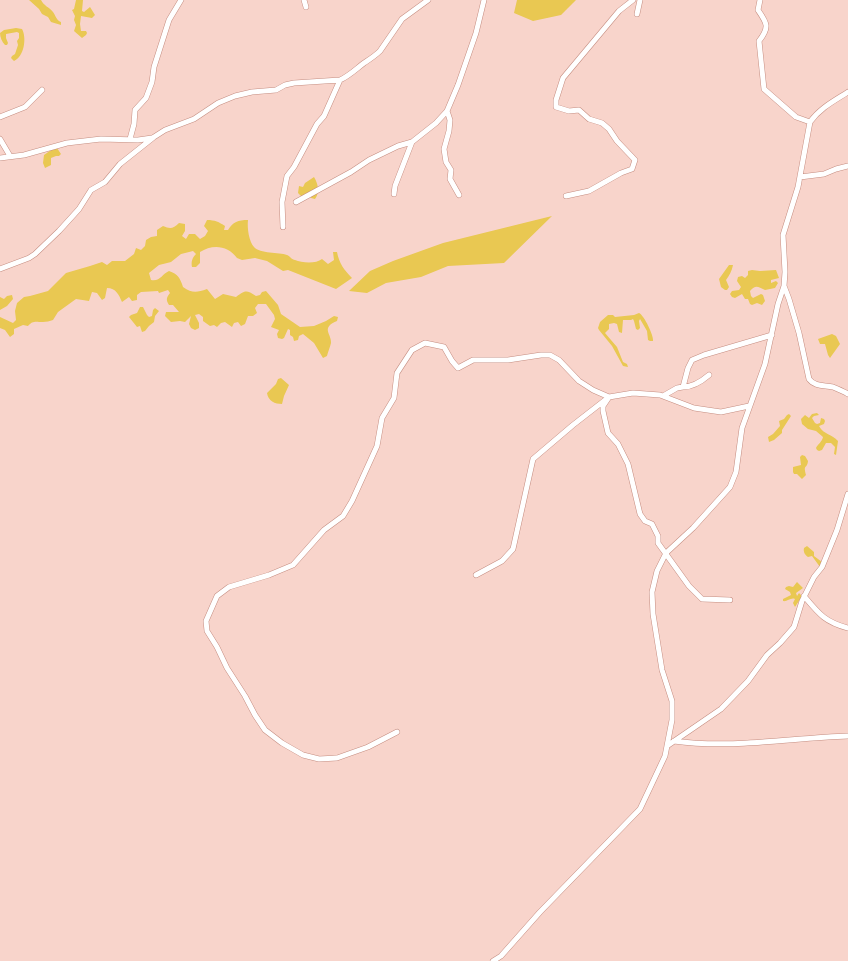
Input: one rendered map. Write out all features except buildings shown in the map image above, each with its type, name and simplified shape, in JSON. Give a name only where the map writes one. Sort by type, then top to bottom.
[{"type":"street","points":[[130,139],[135,110],[146,98],[152,82],[154,67],[169,20],[181,0]]},
{"type":"street","points":[[304,0],[306,7]]},
{"type":"street","points":[[0,268],[29,258],[35,254],[79,209],[91,190],[105,182],[120,164],[165,130],[194,119],[218,103],[235,96],[252,92],[276,90],[294,83],[340,80],[351,74],[376,55],[402,19],[428,0]]},
{"type":"street","points":[[296,202],[351,172],[369,160],[398,146],[412,142],[436,123],[447,111],[458,85],[476,34],[484,0]]},
{"type":"street","points":[[566,196],[589,191],[621,173],[632,169],[635,160],[617,141],[609,129],[602,123],[589,119],[579,110],[569,111],[556,107],[556,100],[563,78],[619,11],[633,0]]},
{"type":"street","points":[[637,14],[640,0]]},
{"type":"street","points":[[760,0],[758,10],[766,21],[766,32],[759,41],[764,89],[796,117],[810,122]]},
{"type":"street","points":[[283,227],[282,202],[287,176],[294,167],[317,124],[324,116],[340,80]]},
{"type":"street","points":[[0,117],[25,107],[42,90]]},
{"type":"street","points":[[493,961],[501,956],[540,912],[640,809],[665,756],[672,720],[672,701],[662,670],[653,614],[652,592],[657,571],[666,554],[693,528],[730,487],[736,472],[742,428],[765,364],[778,304],[784,286],[785,272],[783,235],[800,177],[810,122],[816,113],[848,92]]},
{"type":"street","points":[[447,111],[450,120],[449,131],[444,149],[446,162],[451,170],[450,179],[459,195]]},
{"type":"street","points":[[0,158],[10,156],[18,157],[32,154],[66,143],[101,139],[144,140],[154,137]]},
{"type":"street","points":[[0,139],[10,156]]},
{"type":"street","points":[[394,194],[395,186],[412,142]]},
{"type":"street","points":[[800,177],[824,174],[848,166]]},
{"type":"street","points":[[784,286],[790,299],[809,379],[817,385],[833,387],[848,394]]},
{"type":"street","points":[[683,387],[688,368],[692,360],[772,334]]},
{"type":"street","points":[[397,732],[368,747],[337,758],[319,759],[303,756],[282,743],[265,730],[255,715],[227,668],[208,631],[206,621],[217,596],[229,587],[269,575],[293,565],[324,530],[343,516],[352,501],[377,446],[382,418],[394,398],[397,373],[412,350],[425,344],[444,347],[458,368],[473,360],[508,360],[550,355],[560,360],[579,381],[593,390],[609,397]]},
{"type":"street","points":[[663,396],[677,388],[688,387],[709,375]]},
{"type":"street","points":[[476,575],[502,560],[513,549],[533,459],[609,397],[633,393],[663,396],[694,408],[721,412],[749,406]]},
{"type":"street","points":[[609,397],[603,406],[608,433],[618,444],[628,464],[640,514],[645,521],[652,524],[658,536],[658,543],[689,586],[702,599],[730,600]]},
{"type":"street","points":[[667,746],[721,709],[738,693],[767,655],[794,627],[804,596],[814,577],[822,567],[837,530],[848,494]]},
{"type":"street","points":[[804,596],[817,611],[829,621],[848,628]]},
{"type":"street","points":[[674,741],[694,744],[726,744],[766,742],[807,737],[848,736]]},
{"type":"shaded area","points":[[29,0],[41,0],[61,22],[61,25],[51,22],[48,17],[42,14],[39,9]]},
{"type":"shaded area","points":[[76,0],[83,0],[82,11],[84,12],[90,7],[95,15],[92,18],[81,16],[81,31],[86,31],[87,33],[82,38],[74,31],[76,25],[74,20],[75,16],[72,10],[74,9]]},
{"type":"shaded area","points":[[517,0],[576,0],[561,15],[533,21],[514,13]]},
{"type":"shaded area","points":[[16,28],[22,29],[24,33],[24,47],[20,56],[14,61],[11,58],[15,54],[18,45],[17,41],[19,38],[19,33],[6,34],[8,43],[5,45],[1,39],[0,33],[4,30]]},
{"type":"shaded area","points":[[54,148],[57,148],[61,154],[51,158],[51,165],[45,168],[43,163],[44,155]]},
{"type":"shaded area","points":[[314,177],[318,188],[317,197],[315,199],[311,198],[310,196],[301,196],[298,193],[299,186],[303,187],[305,183]]},
{"type":"shaded area","points":[[552,216],[504,263],[448,266],[421,277],[386,283],[367,293],[349,291],[370,271],[393,261],[443,243]]},
{"type":"shaded area","points":[[207,220],[219,222],[225,226],[224,230],[228,230],[236,222],[248,220],[249,235],[254,247],[265,252],[284,254],[298,261],[313,262],[322,259],[328,264],[334,260],[333,252],[337,252],[342,266],[352,278],[336,289],[288,270],[283,271],[267,261],[255,258],[242,260],[237,258],[225,248],[215,247],[205,249],[200,252],[200,263],[196,267],[192,267],[192,260],[196,254],[193,251],[181,254],[171,262],[159,265],[149,273],[151,280],[159,279],[169,271],[177,275],[183,287],[186,289],[194,292],[207,289],[215,299],[223,294],[236,297],[246,292],[256,296],[266,291],[278,305],[281,314],[300,327],[314,326],[334,316],[338,317],[337,321],[329,326],[328,329],[331,343],[327,356],[323,358],[314,343],[303,334],[299,336],[298,340],[294,341],[293,337],[290,335],[290,330],[288,329],[284,338],[278,338],[277,334],[279,330],[271,327],[275,319],[274,315],[266,304],[258,304],[255,308],[257,313],[253,316],[248,316],[245,324],[241,326],[238,322],[234,323],[232,327],[225,322],[221,323],[217,327],[214,325],[210,326],[203,321],[203,317],[199,314],[195,315],[199,323],[199,328],[195,330],[191,328],[189,324],[191,316],[185,322],[171,322],[165,316],[166,312],[179,312],[173,305],[169,305],[168,303],[167,299],[170,293],[168,290],[159,293],[158,291],[141,292],[137,295],[137,300],[132,301],[129,297],[122,302],[118,294],[113,289],[107,288],[105,298],[102,300],[97,293],[92,292],[89,301],[76,299],[58,312],[53,320],[33,322],[28,326],[23,325],[14,329],[14,334],[10,337],[5,330],[0,328],[0,317],[13,323],[16,320],[15,311],[17,303],[24,297],[48,291],[66,273],[102,262],[107,265],[112,261],[125,261],[134,254],[136,248],[141,250],[145,246],[146,240],[157,236],[157,230],[163,226],[171,228],[179,223],[185,224],[185,231],[182,236],[186,239],[189,234],[195,234],[200,239],[205,236],[208,231],[204,226]]},
{"type":"shaded area","points":[[729,265],[733,265],[726,280],[729,287],[725,290],[721,287],[719,279]]},
{"type":"shaded area","points":[[776,270],[779,278],[771,280],[771,283],[776,281],[778,283],[775,288],[765,290],[756,287],[750,291],[753,298],[761,294],[763,295],[765,301],[762,305],[757,303],[752,305],[750,304],[748,299],[745,299],[742,294],[735,298],[730,294],[732,291],[739,290],[741,287],[737,281],[738,277],[742,276],[745,278],[748,275],[748,271]]},
{"type":"shaded area","points":[[12,295],[13,299],[7,306],[0,310],[0,297],[4,299],[7,296]]},
{"type":"shaded area","points":[[140,307],[143,307],[149,317],[152,316],[155,308],[159,311],[155,316],[154,322],[142,332],[140,326],[137,327],[129,317],[137,313]]},
{"type":"shaded area","points":[[639,313],[648,326],[653,341],[648,340],[647,331],[640,319],[640,328],[638,330],[636,329],[633,319],[623,320],[622,333],[619,332],[617,324],[614,323],[609,324],[609,329],[605,333],[617,347],[623,362],[627,364],[628,367],[623,366],[612,346],[598,328],[600,322],[608,315],[613,315],[615,317]]},
{"type":"shaded area","points":[[832,334],[836,336],[840,344],[830,358],[825,344],[820,344],[818,339]]},
{"type":"shaded area","points":[[281,378],[289,385],[282,404],[272,402],[267,393],[276,384],[278,379]]},
{"type":"shaded area","points":[[817,413],[819,415],[812,418],[815,423],[820,423],[821,418],[824,419],[824,424],[819,426],[823,431],[838,441],[836,455],[834,454],[835,447],[831,443],[826,443],[822,450],[817,450],[816,448],[823,437],[816,431],[808,429],[802,424],[801,419],[805,415],[809,418],[812,414]]},
{"type":"shaded area","points":[[789,414],[791,416],[782,430],[782,433],[774,440],[769,442],[768,437],[780,426],[779,421],[784,419]]},
{"type":"shaded area","points":[[802,455],[805,456],[808,461],[805,468],[806,475],[802,479],[797,474],[794,474],[793,467],[801,465],[800,457]]},
{"type":"shaded area","points":[[807,546],[814,552],[814,556],[822,562],[820,567],[812,556],[808,557],[805,554],[804,548]]},
{"type":"shaded area","points":[[797,582],[803,588],[796,593],[797,596],[799,593],[802,596],[795,607],[793,603],[795,599],[783,601],[783,599],[791,595],[790,592],[785,589],[786,587],[793,587]]}]
